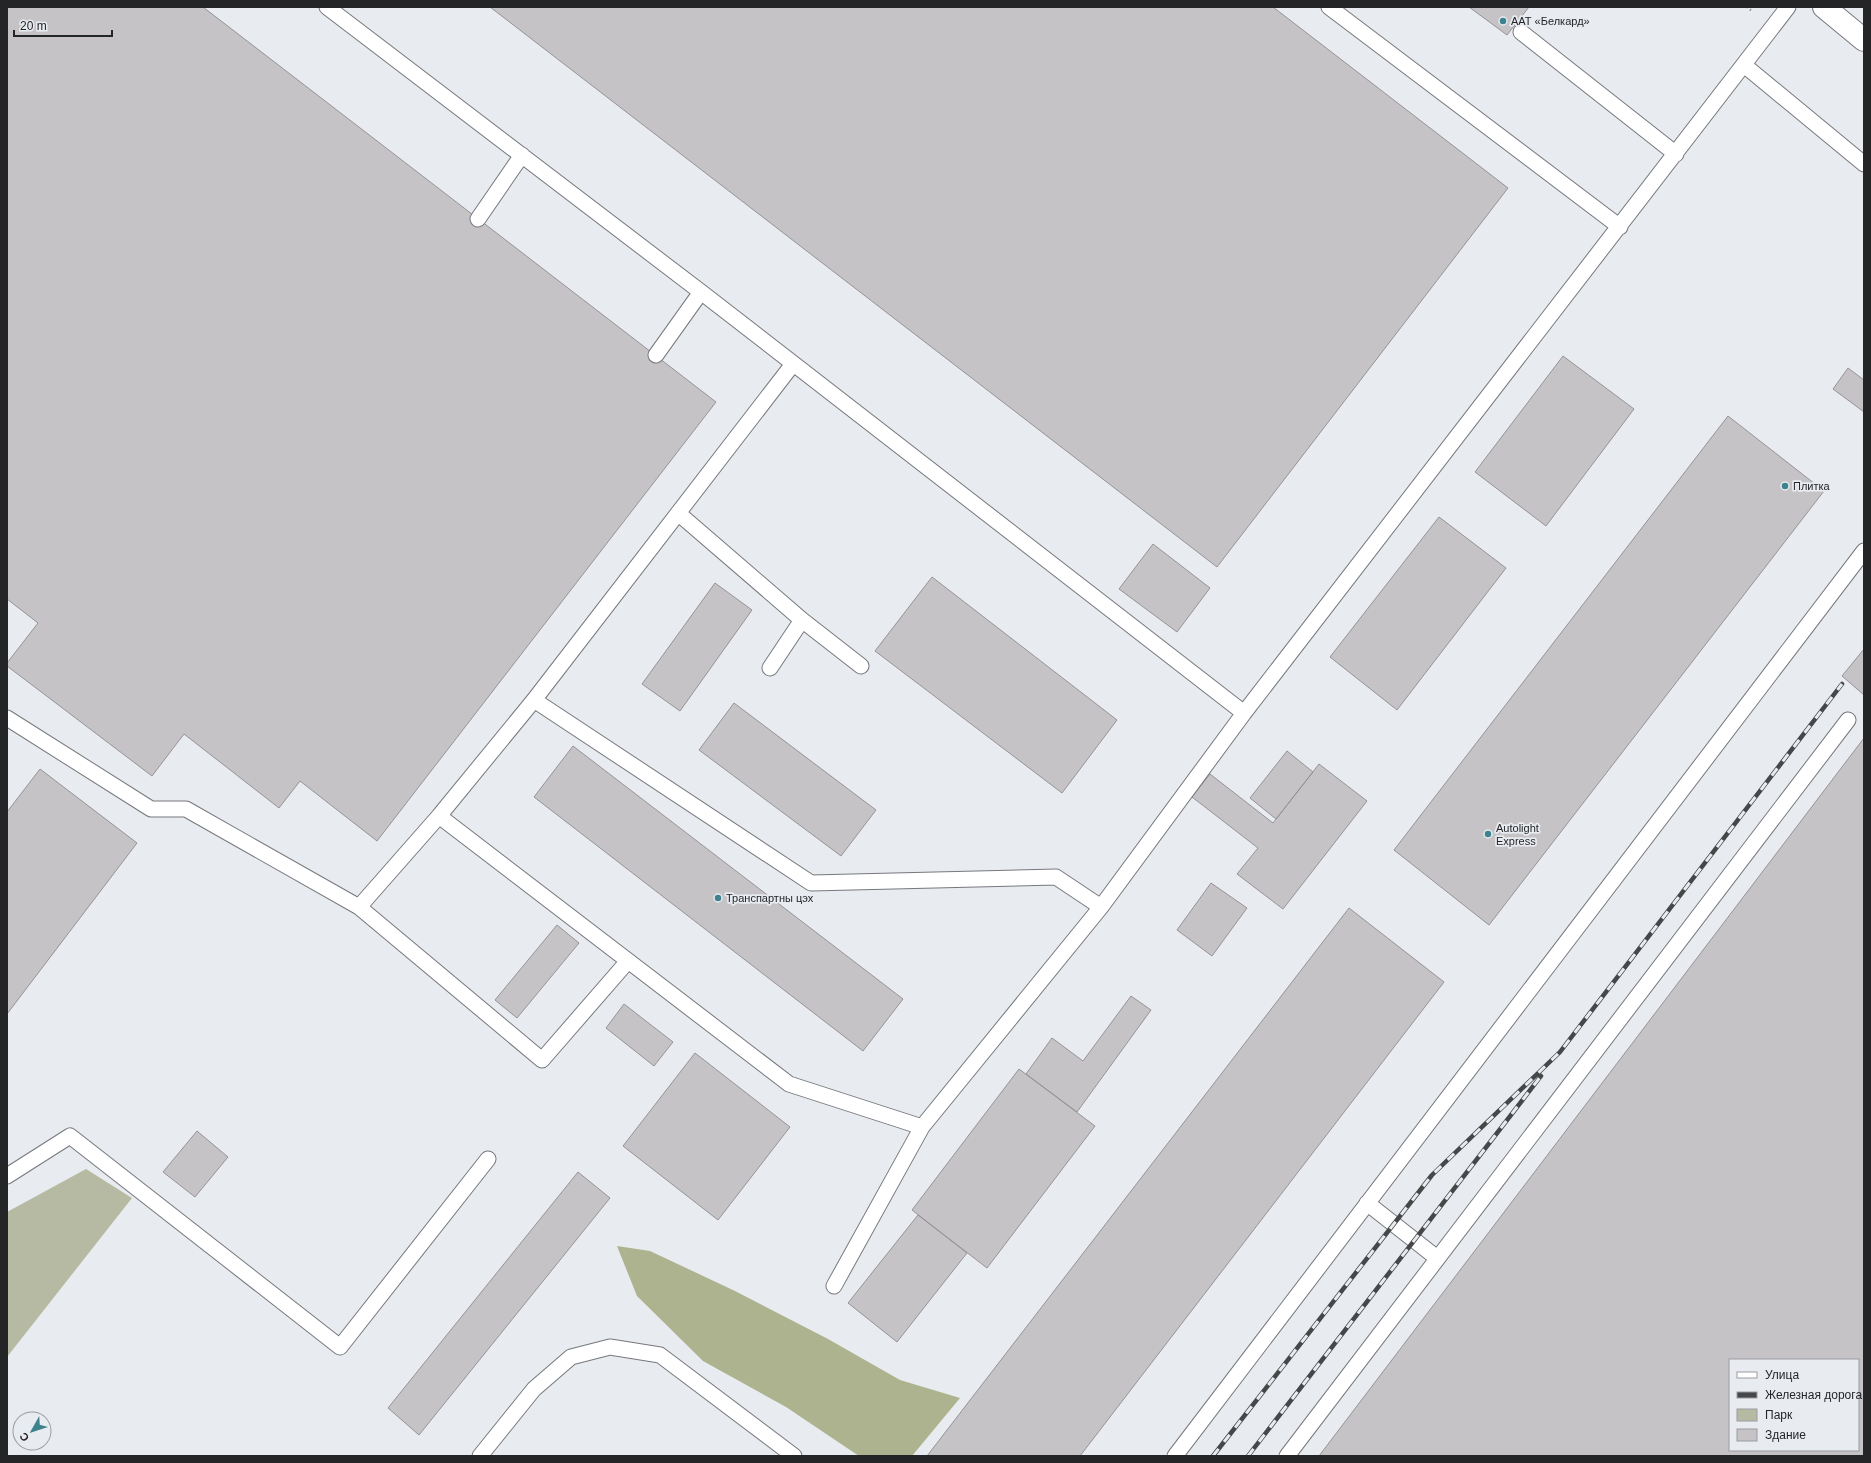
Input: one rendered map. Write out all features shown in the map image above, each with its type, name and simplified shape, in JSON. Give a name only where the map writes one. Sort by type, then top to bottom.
[{"type":"main road","points":[[1824,7],[1864,40]]},
{"type":"lane","points":[[327,7],[701,292],[1244,713]]},
{"type":"lane","points":[[1329,7],[1620,227]]},
{"type":"lane","points":[[834,1286],[922,1128],[1101,908],[1244,713],[1620,227],[1788,7]]},
{"type":"lane","points":[[1521,32],[1676,154]]},
{"type":"lane","points":[[1744,65],[1864,164]]},
{"type":"lane","points":[[478,219],[522,155]]},
{"type":"lane","points":[[656,355],[701,292]]},
{"type":"lane","points":[[359,907],[439,816],[534,700],[793,364]]},
{"type":"lane","points":[[678,513],[802,620],[860,666]]},
{"type":"lane","points":[[1175,1456],[1864,552]]},
{"type":"lane","points":[[770,668],[802,620]]},
{"type":"lane","points":[[534,700],[811,883],[1056,877],[1101,908]]},
{"type":"lane","points":[[7,718],[151,809],[186,809],[359,907],[542,1060],[628,961]]},
{"type":"lane","points":[[1287,1456],[1848,720]]},
{"type":"lane","points":[[439,816],[789,1084],[922,1128]]},
{"type":"lane","points":[[7,1176],[70,1136],[340,1347],[488,1159]]},
{"type":"lane","points":[[1367,1203],[1438,1258]]},
{"type":"lane","points":[[480,1456],[534,1389],[571,1357],[610,1347],[660,1355],[794,1456]]},
{"type":"path","points":[[1747,7],[1773,27]]},
{"type":"green space","points":[[86,1169],[132,1198],[7,1357],[7,1212]]},
{"type":"green space","points":[[617,1246],[650,1251],[735,1291],[828,1339],[900,1380],[960,1398],[912,1456],[859,1456],[786,1407],[703,1361],[637,1296]]},
{"type":"building","points":[[7,7],[203,7],[716,402],[377,841],[300,781],[279,808],[184,734],[152,776],[7,666],[7,663],[38,623],[7,599]]},
{"type":"building","points":[[490,7],[1273,7],[1508,188],[1217,567]]},
{"type":"building","name":"ААТ «Белкард»","points":[[1469,7],[1529,7],[1507,35]]},
{"type":"building","points":[[1563,356],[1634,409],[1546,526],[1475,472]]},
{"type":"building","points":[[1848,368],[1864,380],[1864,412],[1833,389]]},
{"type":"building","points":[[1728,416],[1824,491],[1489,925],[1394,850]]},
{"type":"building","points":[[1439,517],[1506,568],[1397,710],[1330,657]]},
{"type":"building","points":[[1153,544],[1210,588],[1177,632],[1119,589]]},
{"type":"building","points":[[932,577],[1117,720],[1062,793],[875,651]]},
{"type":"building","points":[[715,583],[752,610],[680,711],[642,684]]},
{"type":"building","points":[[1864,649],[1864,695],[1842,676]]},
{"type":"building","points":[[734,703],[876,810],[841,856],[699,750]]},
{"type":"building","points":[[1864,738],[1864,1456],[1319,1456]]},
{"type":"building","name":"Транспартны цэх","points":[[573,746],[903,999],[863,1051],[534,797]]},
{"type":"building","points":[[1287,751],[1313,772],[1276,819],[1250,798]]},
{"type":"building","points":[[1319,764],[1367,801],[1283,909],[1237,874],[1258,848],[1192,797],[1210,774],[1273,823]]},
{"type":"building","points":[[40,769],[137,843],[7,1014],[7,812]]},
{"type":"building","points":[[1211,883],[1247,908],[1212,956],[1177,930]]},
{"type":"building","points":[[1349,908],[1444,982],[1080,1456],[927,1456]]},
{"type":"building","points":[[557,925],[579,943],[517,1018],[495,1000]]},
{"type":"building","points":[[1131,996],[1151,1010],[1077,1112],[1026,1074],[1052,1038],[1083,1061]]},
{"type":"building","points":[[624,1004],[673,1042],[654,1066],[606,1028]]},
{"type":"building","points":[[695,1053],[790,1127],[718,1220],[623,1146]]},
{"type":"building","points":[[1019,1069],[1095,1126],[987,1268],[912,1210]]},
{"type":"building","points":[[197,1131],[228,1157],[195,1197],[163,1172]]},
{"type":"building","points":[[578,1172],[610,1198],[419,1435],[388,1408]]},
{"type":"building","points":[[918,1215],[967,1253],[897,1342],[848,1303]]},
{"type":"railway","points":[[1213,1456],[1432,1175],[1560,1052],[1842,684]]},
{"type":"railway","points":[[1248,1456],[1541,1076]]},
{"type":"place","name":"ААТ «Белкард»","points":[[1503,21]]},
{"type":"place","name":"Плитка","points":[[1785,486]]},
{"type":"place","name":"Autolight Express","points":[[1488,834]]},
{"type":"place","name":"Транспартны цэх","points":[[718,898]]}]
